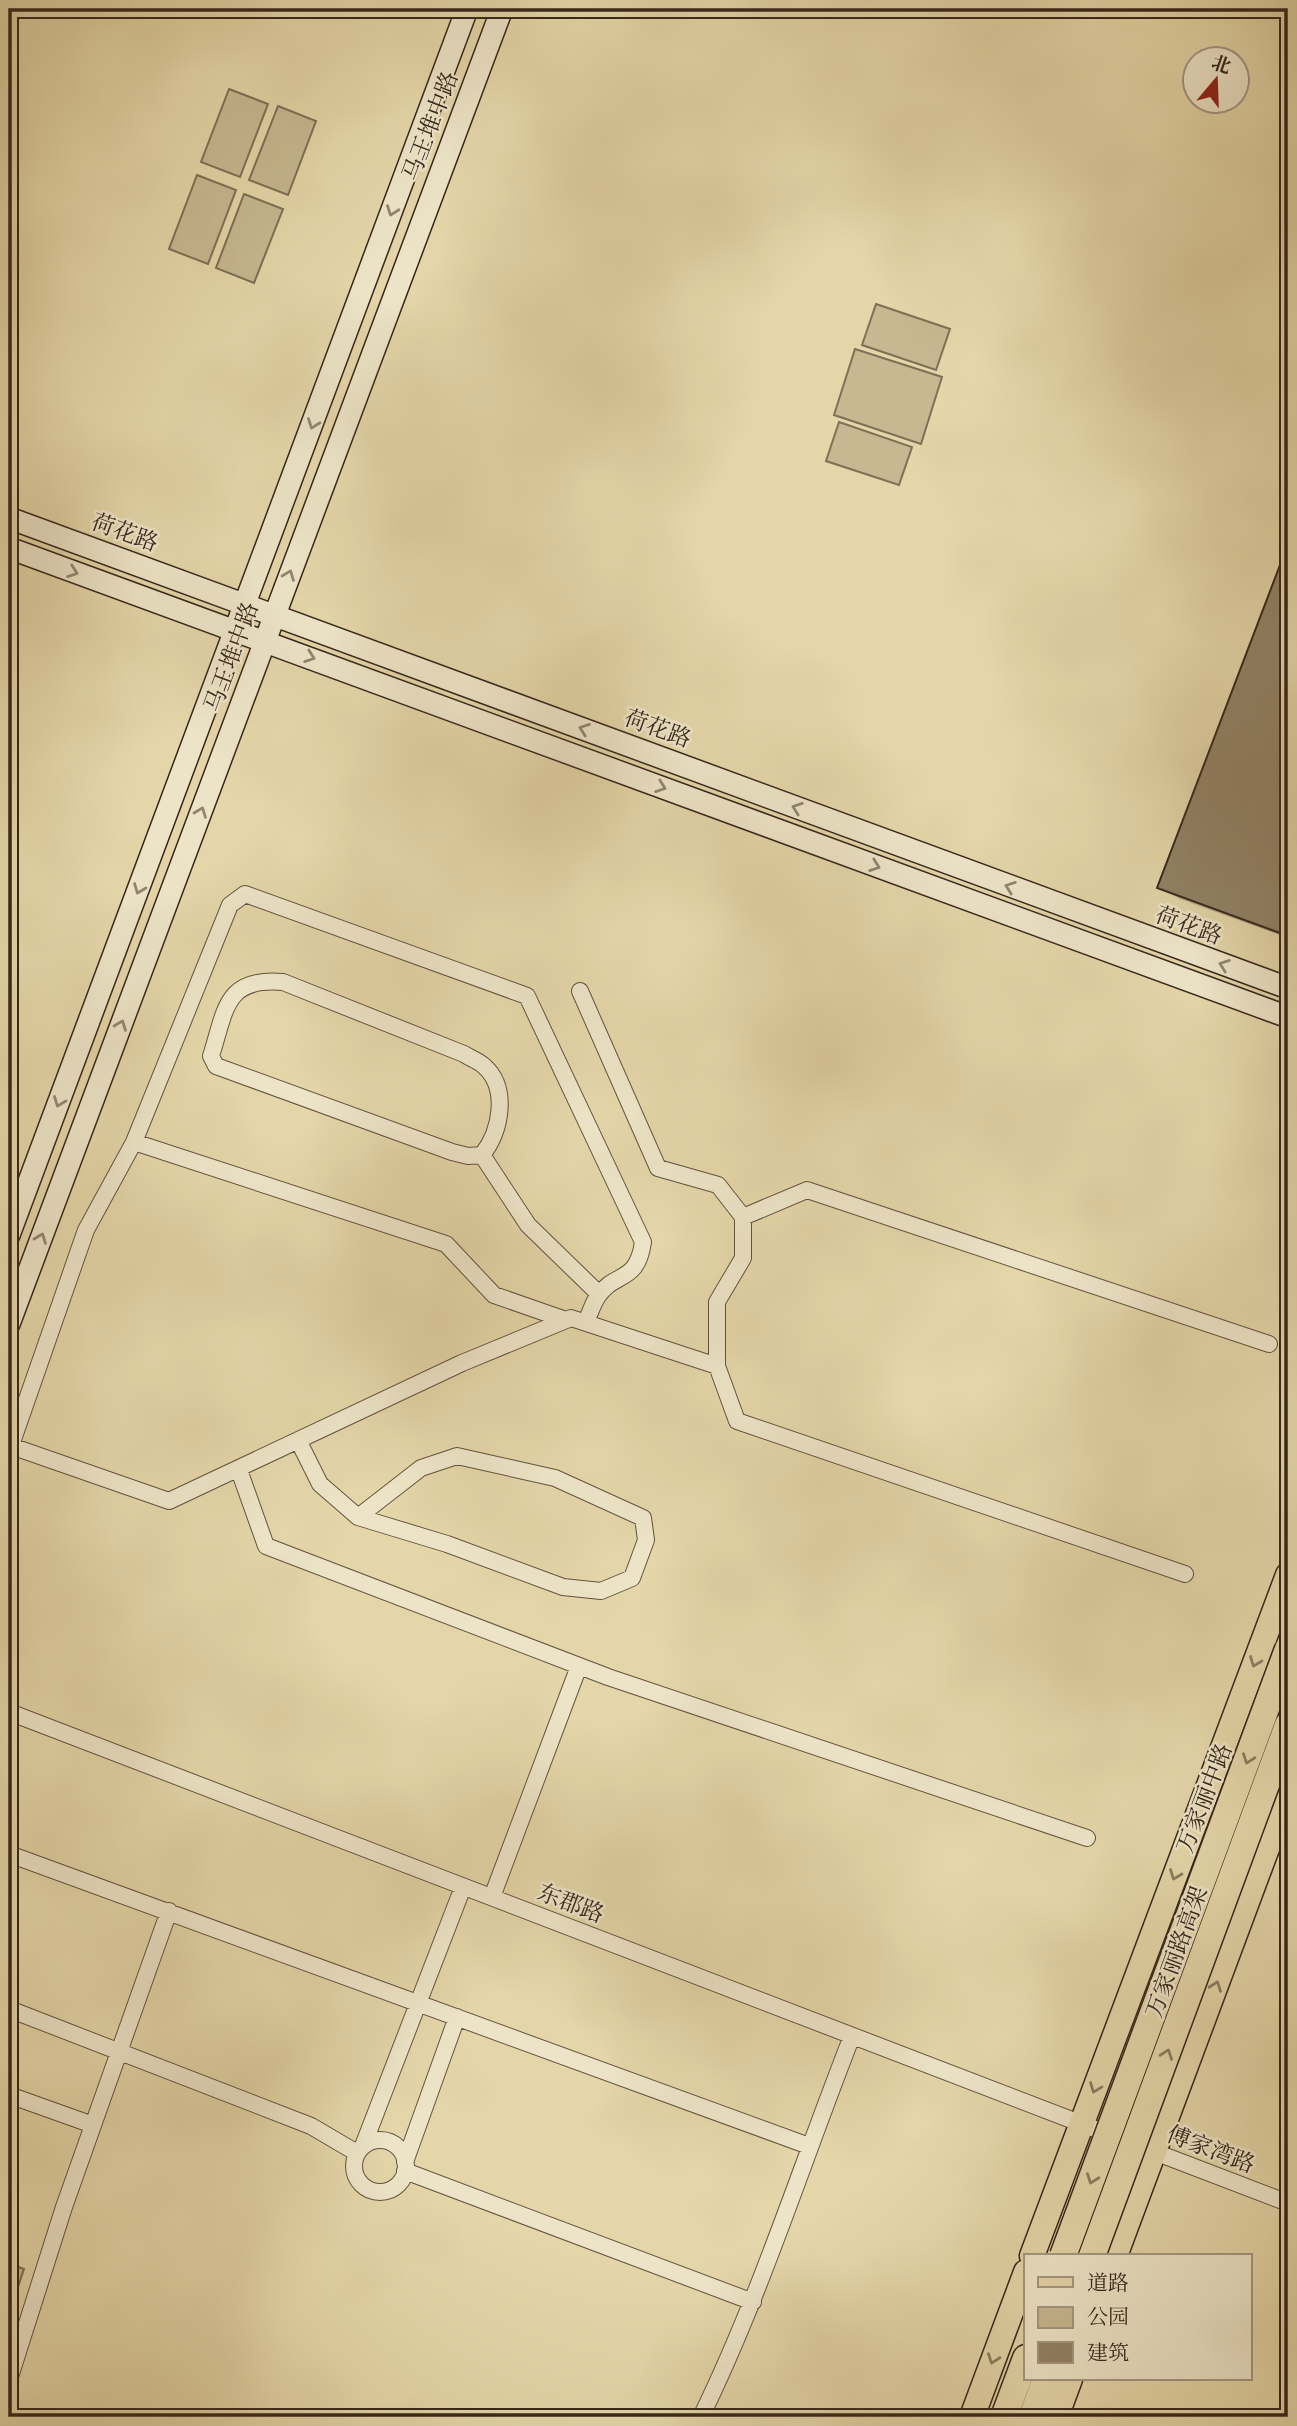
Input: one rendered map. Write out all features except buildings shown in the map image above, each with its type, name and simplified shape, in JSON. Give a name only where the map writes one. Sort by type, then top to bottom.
[{"type":"highway","name":"万家丽路高架","points":[[1064,2254],[1288,1649]]},
{"type":"highway","name":"万家丽路高架","points":[[1093,2254],[1288,1725]]},
{"type":"highway","points":[[1004,2417],[1024,2363]]},
{"type":"highway","points":[[1032,2417],[1046,2380]]},
{"type":"main road","name":"马王堆中路","points":[[9,1235],[14,1205],[236,630],[467,9]]},
{"type":"main road","name":"马王堆中路","points":[[9,1324],[502,9]]},
{"type":"main road","name":"荷花路","points":[[9,518],[1288,988]]},
{"type":"main road","points":[[9,548],[1288,1017]]},
{"type":"main road","name":"万家丽中路","points":[[1033,2254],[1288,1575]]},
{"type":"main road","points":[[1116,2254],[1288,1792]]},
{"type":"main road","points":[[972,2417],[1024,2277]]},
{"type":"main road","points":[[1056,2417],[1070,2380]]},
{"type":"street","points":[[563,1319],[169,1501],[10,1448],[86,1230],[134,1142],[230,905],[238,895],[251,895],[527,996],[643,1242],[641,1257],[632,1272],[599,1294],[586,1322]]},
{"type":"street","points":[[283,982],[464,1054],[484,1065],[498,1088],[500,1101],[494,1135],[482,1154],[468,1156],[452,1152],[222,1070],[216,1066],[211,1056],[232,994],[251,983],[283,982]]},
{"type":"street","points":[[580,991],[658,1168],[718,1185],[743,1217],[743,1258],[717,1302],[717,1366],[737,1421],[1185,1574]]},
{"type":"street","points":[[134,1142],[446,1244],[494,1294],[563,1319],[586,1322],[717,1366]]},
{"type":"street","points":[[482,1154],[528,1225],[599,1294]]},
{"type":"street","points":[[743,1217],[807,1190],[1269,1344]]},
{"type":"street","points":[[298,1440],[320,1485],[358,1517],[447,1544],[563,1587],[601,1591],[632,1578],[646,1540],[643,1518],[555,1478],[457,1456],[421,1468],[358,1517]]},
{"type":"street","points":[[239,1470],[266,1546],[579,1666],[1087,1838]]},
{"type":"street","points":[[492,1898],[579,1666]]},
{"type":"street","name":"东郡路","points":[[9,1712],[1117,2138]]},
{"type":"street","points":[[9,1854],[809,2146]]},
{"type":"street","points":[[457,2017],[396,2186],[379,2192],[370,2190],[357,2179],[354,2161],[419,2003],[463,1886]]},
{"type":"street","points":[[9,2380],[93,2125],[169,1911]]},
{"type":"street","points":[[9,2009],[311,2126],[360,2150]]},
{"type":"street","points":[[701,2417],[752,2302],[852,2036]]},
{"type":"street","points":[[9,2095],[93,2125]]},
{"type":"street","name":"傅家湾路","points":[[1117,2138],[1288,2203]]},
{"type":"street","points":[[360,2150],[371,2142],[389,2142],[402,2154],[405,2167]]},
{"type":"street","points":[[405,2167],[752,2302]]},
{"type":"green space","points":[[229,89],[268,104],[240,177],[201,162]]},
{"type":"green space","points":[[278,106],[316,121],[288,195],[249,180]]},
{"type":"green space","points":[[197,175],[236,190],[208,264],[169,249]]},
{"type":"green space","points":[[244,194],[283,209],[254,283],[216,268]]},
{"type":"green space","points":[[876,304],[950,329],[936,370],[862,345]]},
{"type":"green space","points":[[855,349],[942,377],[921,444],[834,415]]},
{"type":"green space","points":[[839,422],[912,447],[899,485],[826,461]]},
{"type":"green space","points":[[9,2264],[24,2269],[11,2308],[9,2308]]}]
